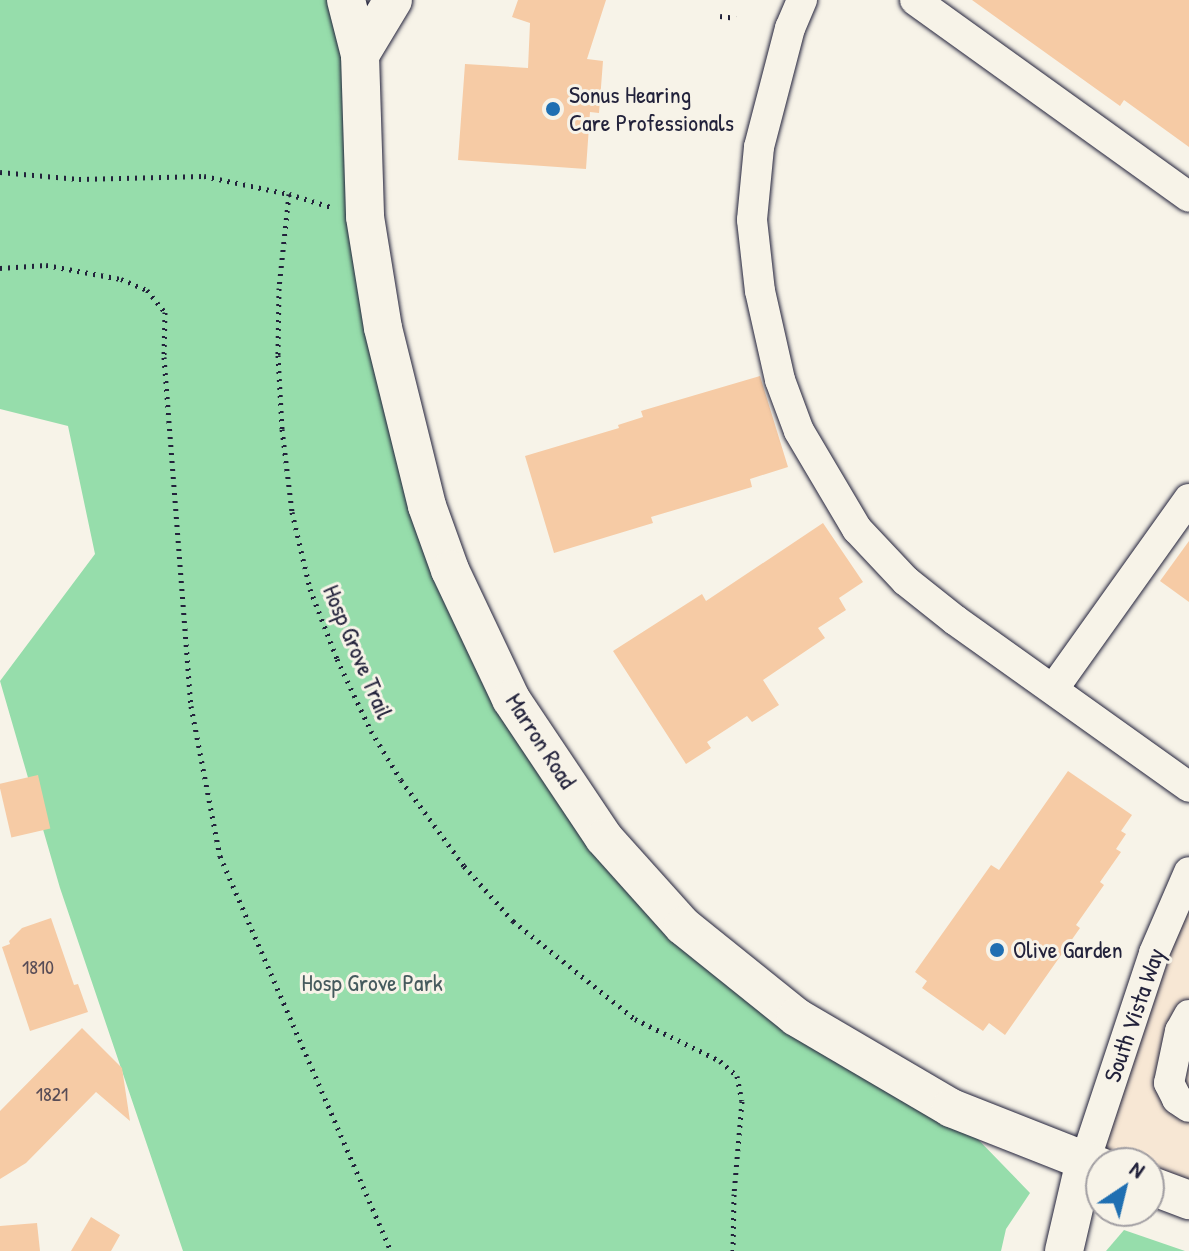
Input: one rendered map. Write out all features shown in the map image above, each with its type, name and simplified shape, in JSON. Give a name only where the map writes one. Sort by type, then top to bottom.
[{"type":"main road","name":"Marron Road","points":[[346,0],[360,55],[365,217],[383,328],[427,506],[450,570],[511,699],[604,838],[683,926],[796,1017],[951,1108],[1085,1161]]},
{"type":"main road","points":[[360,55],[393,0]]},
{"type":"main road","points":[[1064,1251],[1085,1188]]},
{"type":"main road","points":[[1165,1191],[1189,1200]]},
{"type":"street","points":[[802,0],[790,28],[759,147],[752,220],[760,291],[780,380],[799,431],[857,529],[906,581],[955,620],[1189,787]]},
{"type":"street","points":[[915,0],[1189,197]]},
{"type":"street","points":[[1054,688],[1189,499]]},
{"type":"street","name":"South Vista Way","points":[[1098,1147],[1154,953],[1189,872]]},
{"type":"street","points":[[1189,1015],[1180,1031],[1169,1083],[1177,1099],[1189,1107]]},
{"type":"path","points":[[720,16],[736,18]]},
{"type":"path","points":[[0,172],[79,179],[204,176],[289,194],[365,217]]},
{"type":"path","name":"Hosp Grove Trail","points":[[289,194],[279,288],[282,429],[292,512],[310,589],[337,659],[371,731],[401,780],[464,866],[513,921],[635,1019],[720,1061],[737,1076],[742,1101],[734,1194],[733,1251]]},
{"type":"path","points":[[0,268],[46,265],[121,279],[147,290],[165,312],[164,357],[191,706],[220,856],[391,1251]]},
{"type":"shaded area","points":[[1189,899],[1189,1201],[1165,1191],[1165,1147],[1104,1147]]},
{"type":"green space","name":"Hosp Grove Park","points":[[0,0],[352,0],[400,460],[609,860],[967,1128],[1030,1193],[1006,1229],[1001,1251],[183,1251],[60,888],[0,681],[95,554],[68,426],[0,409]]},
{"type":"green space","points":[[1124,1230],[1185,1251],[1106,1251]]},
{"type":"building","points":[[518,0],[606,0],[587,59],[603,61],[599,113],[590,112],[586,169],[458,160],[465,64],[528,68],[530,23],[512,17]]},
{"type":"building","points":[[972,0],[1189,0],[1189,147],[1124,100],[1120,106]]},
{"type":"building","points":[[760,376],[788,467],[750,479],[752,487],[651,517],[653,523],[554,553],[525,456],[619,428],[618,425],[643,417],[641,411]]},
{"type":"building","points":[[823,523],[863,582],[839,598],[846,610],[818,628],[825,638],[763,680],[779,705],[752,722],[747,716],[707,742],[711,748],[686,764],[613,651],[702,594],[706,601]]},
{"type":"building","points":[[1189,541],[1189,602],[1160,581]]},
{"type":"building","points":[[1068,771],[1132,815],[1121,831],[1126,834],[1116,849],[1121,852],[1100,882],[1104,885],[1076,925],[1080,928],[1005,1035],[989,1023],[983,1031],[922,988],[927,981],[915,972],[991,865],[999,870]]},
{"type":"building","points":[[38,775],[50,829],[11,838],[0,784]]},
{"type":"building","points":[[51,918],[74,985],[78,984],[88,1012],[30,1031],[2,947],[10,944],[9,941],[22,928]]},
{"type":"building","points":[[82,1028],[122,1068],[130,1121],[96,1092],[26,1163],[0,1179],[0,1111]]},
{"type":"building","points":[[91,1217],[120,1235],[111,1251],[71,1251]]},
{"type":"building","points":[[37,1223],[40,1251],[0,1251],[0,1226]]},
{"type":"place","name":"Sonus Hearing Care Professionals","points":[[553,109]]},
{"type":"place","name":"Olive Garden","points":[[997,950]]}]
